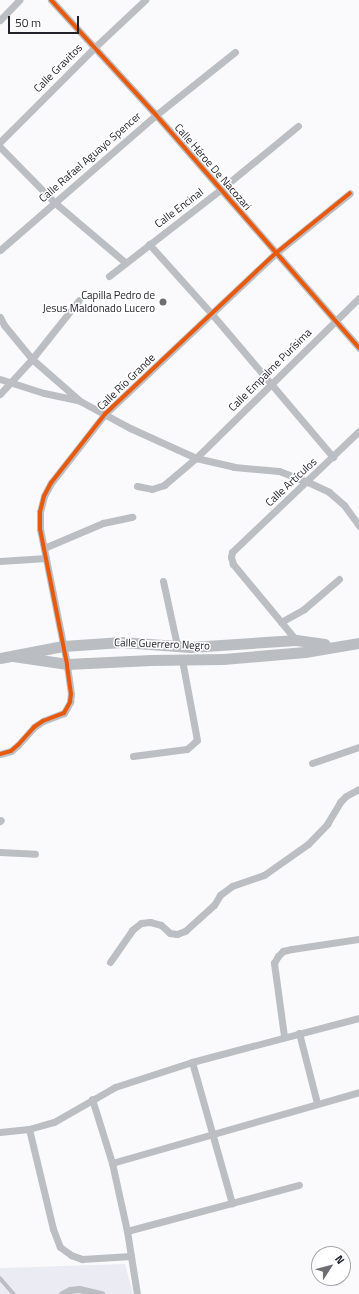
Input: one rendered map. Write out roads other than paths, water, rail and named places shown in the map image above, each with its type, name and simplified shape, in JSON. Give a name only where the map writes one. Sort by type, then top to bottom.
[{"type":"street","points":[[0,20],[19,0]]},
{"type":"street","name":"Calle Héroe De Nacozari","points":[[51,0],[156,115],[359,348]]},
{"type":"street","name":"Calle Gravitos","points":[[2,137],[145,0]]},
{"type":"street","name":"Calle Rafael Aguayo Spencer","points":[[0,250],[156,115],[235,52]]},
{"type":"street","name":"Calle Encinal","points":[[109,276],[220,190],[298,126]]},
{"type":"street","points":[[0,147],[54,202],[126,263]]},
{"type":"street","name":"Calle Río Grande","points":[[0,754],[11,751],[18,746],[34,727],[43,721],[64,713],[70,702],[71,694],[44,548],[40,518],[44,496],[51,483],[105,414],[276,253],[350,193]]},
{"type":"street","points":[[149,244],[211,313],[333,457]]},
{"type":"street","name":"Calle Empalme Purísima","points":[[137,486],[152,489],[164,485],[196,458],[359,298]]},
{"type":"street","points":[[0,394],[32,359],[79,300]]},
{"type":"street","points":[[0,317],[4,325],[32,359],[80,401],[137,431],[196,458],[234,466],[278,471],[308,482],[334,497],[344,505],[359,526]]},
{"type":"street","points":[[0,379],[44,393],[80,401]]},
{"type":"street","name":"Calle Artículos","points":[[281,622],[233,564],[231,557],[232,552],[308,482],[359,431]]},
{"type":"street","points":[[44,548],[103,522],[132,517]]},
{"type":"street","points":[[0,561],[46,558]]},
{"type":"street","points":[[296,640],[281,622],[304,609],[339,579]]},
{"type":"street","points":[[163,581],[177,645]]},
{"type":"street","name":"Calle Guerrero Negro","points":[[0,658],[63,646],[122,642],[211,646],[296,640],[335,645]]},
{"type":"street","name":"Calle Guerrero Negro","points":[[13,656],[66,664],[182,660],[263,656],[305,652],[335,645],[359,642]]},
{"type":"street","points":[[133,756],[187,749],[197,740],[182,660]]},
{"type":"street","points":[[312,763],[359,747]]},
{"type":"street","points":[[110,962],[132,930],[141,923],[150,922],[161,925],[170,933],[177,934],[185,931],[214,905],[220,895],[232,886],[264,875],[320,833],[328,824],[340,802],[359,789]]},
{"type":"street","points":[[0,852],[36,854]]},
{"type":"street","points":[[284,1036],[274,963],[278,956],[283,951],[292,949],[359,939]]},
{"type":"street","points":[[0,1132],[29,1129],[54,1122],[115,1087],[192,1062],[284,1036],[359,1018]]},
{"type":"street","points":[[299,1033],[317,1103]]},
{"type":"street","points":[[192,1062],[232,1203]]},
{"type":"street","points":[[112,1163],[212,1133],[359,1092]]},
{"type":"street","points":[[92,1099],[112,1163],[127,1231],[137,1294]]},
{"type":"street","points":[[29,1129],[53,1229],[60,1247],[71,1255],[82,1259],[131,1256]]},
{"type":"street","points":[[127,1231],[299,1185]]},
{"type":"street","points":[[62,1294],[70,1290],[79,1289],[101,1294]]},
{"type":"lane","points":[[0,1278],[14,1294]]},
{"type":"place","name":"Capilla Pedro de Jesus Maldonado Lucero","points":[[163,302]]}]
